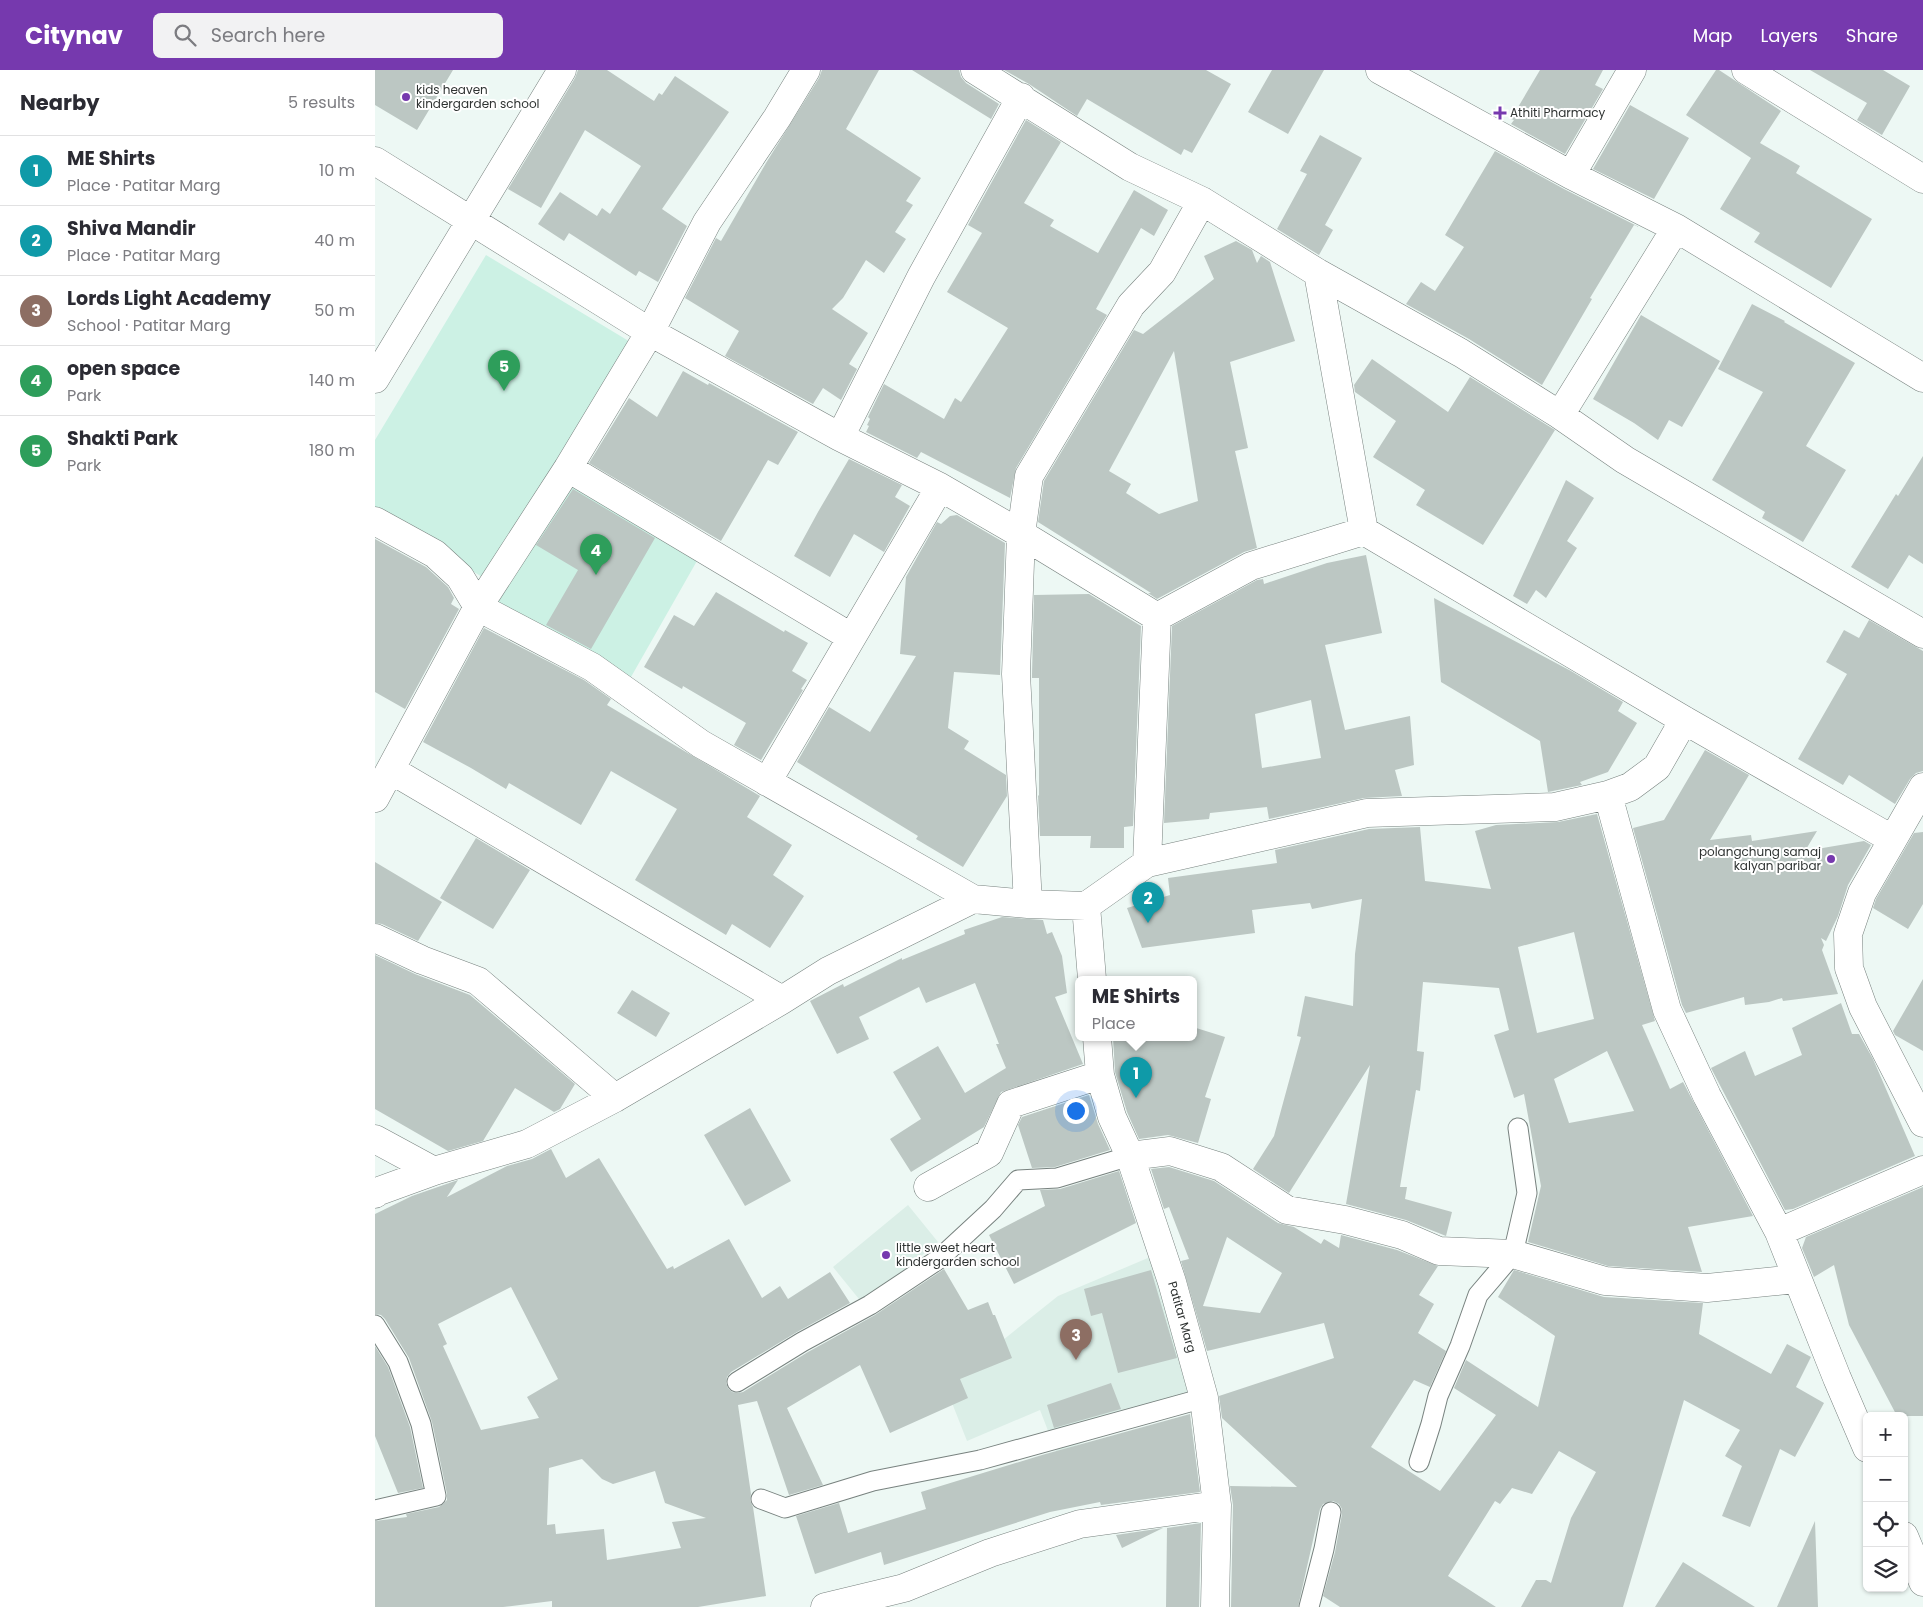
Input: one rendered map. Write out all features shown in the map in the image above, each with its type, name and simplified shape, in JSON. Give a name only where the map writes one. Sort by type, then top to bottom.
[{"type":"street","points":[[375,379],[563,70]]},
{"type":"street","points":[[375,798],[478,607],[568,468],[650,332],[707,222],[777,118],[806,70]]},
{"type":"street","points":[[975,70],[1130,167],[1202,201],[1317,273],[1461,353],[1560,415],[1625,460],[1923,634]]},
{"type":"street","points":[[1571,175],[1632,70]]},
{"type":"street","points":[[1746,70],[1923,179]]},
{"type":"street","points":[[1396,74],[1571,175],[1676,228],[1923,378]]},
{"type":"street","points":[[840,437],[921,277],[1021,98]]},
{"type":"street","points":[[375,161],[650,332],[840,437],[940,487],[1157,617]]},
{"type":"street","points":[[1028,904],[1015,674],[1021,534],[1029,476],[1131,304],[1161,272],[1202,201]]},
{"type":"street","points":[[1560,415],[1676,228]]},
{"type":"street","points":[[1317,273],[1364,531]]},
{"type":"street","points":[[568,468],[851,637]]},
{"type":"street","points":[[767,782],[940,487]]},
{"type":"street","points":[[375,521],[435,554],[460,577],[478,607],[591,667],[701,744],[973,899],[1028,904],[1086,906],[1147,863],[1367,812],[1555,807],[1607,795],[1630,787],[1657,766],[1684,720]]},
{"type":"street","points":[[1157,617],[1251,566],[1364,531],[1684,720],[1892,839]]},
{"type":"street","points":[[1147,863],[1157,617]]},
{"type":"street","points":[[391,770],[782,1000]]},
{"type":"street","points":[[1923,787],[1862,893],[1848,934],[1849,968],[1863,1007],[1923,1123]]},
{"type":"street","points":[[1607,795],[1667,1010],[1707,1096],[1779,1232],[1796,1279],[1863,1438]]},
{"type":"street","points":[[375,1194],[434,1171],[527,1144],[615,1098],[828,971],[973,899]]},
{"type":"street","points":[[1086,906],[1092,976]]},
{"type":"street","points":[[375,938],[422,960],[478,981],[615,1098]]},
{"type":"street","name":"Patitar Marg","points":[[1097,1041],[1100,1075],[1112,1117],[1130,1156],[1172,1282],[1204,1398],[1217,1505],[1215,1607]]},
{"type":"street","points":[[928,1188],[989,1153],[1011,1104],[1100,1075]]},
{"type":"street","points":[[375,1139],[434,1171]]},
{"type":"street","points":[[1130,1156],[1170,1151],[1221,1167],[1287,1210],[1345,1220],[1383,1230],[1439,1251],[1513,1254],[1605,1281],[1707,1288],[1796,1279]]},
{"type":"street","points":[[1779,1232],[1923,1170]]},
{"type":"street","points":[[825,1607],[904,1588],[990,1553],[1080,1524],[1217,1505]]},
{"type":"street","points":[[1908,1546],[1923,1582]]},
{"type":"lane","points":[[1419,1462],[1438,1396],[1460,1346],[1478,1295],[1513,1254],[1527,1193],[1518,1128]]},
{"type":"lane","points":[[737,1382],[802,1342],[870,1305],[939,1259],[993,1209],[1018,1180],[1057,1178],[1130,1156]]},
{"type":"lane","points":[[375,1325],[398,1362],[421,1424],[436,1496],[375,1510]]},
{"type":"lane","points":[[761,1499],[785,1508],[873,1481],[980,1460],[1204,1398]]},
{"type":"lane","points":[[1309,1607],[1324,1549],[1331,1512]]},
{"type":"shaded area","name":"little sweet heart kindergarden school","points":[[908,1205],[938,1242],[863,1304],[833,1267]]},
{"type":"shaded area","points":[[1155,1255],[1191,1396],[1057,1454],[1040,1410],[967,1441],[941,1375],[998,1344],[1058,1296]]},
{"type":"green space","points":[[486,255],[632,343],[489,581],[375,513],[375,440]]},
{"type":"green space","points":[[568,468],[706,545],[631,677],[600,669],[485,605]]},
{"type":"building","name":"kids heaven kindergarden school","points":[[375,70],[453,70],[417,130],[375,105]]},
{"type":"building","points":[[578,70],[607,70],[654,101],[659,93],[662,95],[675,76],[729,112],[662,209],[687,226],[658,282],[639,271],[636,276],[569,233],[564,241],[538,224],[560,192],[597,216],[602,208],[610,214],[641,166],[585,130],[541,208],[508,189]]},
{"type":"building","points":[[822,70],[879,70],[846,129],[921,178],[906,201],[913,205],[895,232],[906,239],[884,273],[866,260],[843,298],[832,309],[868,333],[849,364],[857,369],[841,400],[823,388],[813,404],[725,356],[739,331],[685,298],[716,238],[721,241]]},
{"type":"building","points":[[912,70],[959,70],[961,77],[966,83],[999,104],[991,119]]},
{"type":"building","points":[[1004,70],[1206,70],[1231,84],[1192,153],[1184,149],[1181,155],[1087,99],[1077,116]]},
{"type":"building","points":[[1272,70],[1324,70],[1288,134],[1248,112]]},
{"type":"building","points":[[1540,70],[1603,70],[1595,85],[1603,89],[1565,154],[1511,124],[1514,120],[1511,119]]},
{"type":"building","points":[[1716,70],[1719,70],[1781,111],[1760,143],[1800,166],[1796,173],[1872,219],[1831,288],[1754,242],[1760,233],[1720,209],[1751,158],[1686,115]]},
{"type":"building","points":[[1810,70],[1883,70],[1910,86],[1882,135],[1857,120],[1867,103]]},
{"type":"building","points":[[1630,105],[1689,138],[1654,199],[1593,169]]},
{"type":"building","points":[[1026,120],[1061,142],[1024,203],[1054,220],[1050,226],[1098,253],[1134,190],[1168,210],[1154,236],[1141,228],[1096,309],[1107,315],[1016,468],[1010,498],[921,452],[917,458],[866,432],[870,419],[868,417],[884,384],[944,419],[955,398],[961,402],[1008,328],[947,292],[982,233],[968,225]]},
{"type":"building","points":[[1320,135],[1362,158],[1325,225],[1333,230],[1319,255],[1277,229],[1307,174],[1300,171]]},
{"type":"building","points":[[1495,151],[1639,227],[1634,225],[1590,298],[1592,299],[1542,385],[1469,339],[1406,304],[1421,282],[1435,291],[1464,247],[1445,235]]},
{"type":"building","points":[[1236,241],[1252,250],[1257,263],[1261,256],[1270,262],[1295,341],[1230,362],[1248,448],[1235,451],[1257,548],[1244,552],[1157,599],[1148,593],[1151,593],[1038,522],[1044,481],[1134,330],[1143,334],[1214,279],[1204,256]],"holes":[[[1174,351],[1198,501],[1159,514],[1126,493],[1131,484],[1109,471]]]},
{"type":"building","points":[[1752,304],[1785,321],[1855,363],[1806,446],[1846,470],[1803,542],[1762,518],[1765,512],[1712,480],[1763,392],[1718,369]]},
{"type":"building","points":[[1641,315],[1720,361],[1682,427],[1669,420],[1658,440],[1634,423],[1593,399]]},
{"type":"building","points":[[1372,359],[1448,412],[1470,377],[1555,430],[1483,545],[1416,505],[1425,490],[1373,457],[1396,421],[1355,392],[1354,385]]},
{"type":"building","points":[[683,371],[708,385],[709,383],[798,432],[778,465],[768,460],[721,541],[589,463],[629,398],[657,417]]},
{"type":"building","points":[[1923,456],[1923,564],[1909,555],[1888,589],[1851,567],[1896,494],[1898,496]]},
{"type":"building","points":[[849,459],[902,485],[895,497],[910,506],[884,552],[854,534],[830,577],[794,556]]},
{"type":"building","points":[[1566,480],[1594,498],[1567,541],[1577,548],[1546,598],[1536,590],[1527,604],[1513,596]]},
{"type":"building","points":[[573,489],[655,538],[591,649],[546,625],[578,570],[536,545]]},
{"type":"building","points":[[957,515],[1005,543],[1000,675],[954,672],[948,728],[969,741],[964,749],[1006,775],[1007,796],[963,867],[916,839],[918,836],[797,762],[829,707],[870,732],[916,656],[900,654],[906,577],[937,522],[941,524],[950,516]]},
{"type":"building","points":[[375,539],[426,567],[448,587],[454,598],[451,604],[459,609],[405,709],[375,692]]},
{"type":"building","points":[[1366,555],[1382,633],[1325,645],[1345,730],[1410,716],[1414,765],[1395,770],[1402,796],[1364,798],[1269,819],[1267,807],[1210,813],[1209,819],[1164,823],[1172,626],[1257,580],[1263,579],[1264,584],[1327,563]],"holes":[[[1311,700],[1321,758],[1262,768],[1255,714]]]},
{"type":"building","points":[[716,592],[784,632],[785,630],[808,643],[792,671],[807,680],[801,689],[803,690],[761,760],[734,745],[746,723],[683,686],[682,689],[644,667],[674,615],[694,626]]},
{"type":"building","points":[[1089,594],[1141,626],[1133,826],[1124,827],[1124,848],[1090,848],[1091,836],[1040,836],[1038,795],[1039,678],[1032,678],[1034,595]]},
{"type":"building","points":[[1434,598],[1571,671],[1623,702],[1618,711],[1637,723],[1608,772],[1580,782],[1582,785],[1548,792],[1540,741],[1441,682]]},
{"type":"building","points":[[1869,620],[1923,651],[1923,771],[1916,773],[1910,779],[1895,804],[1849,775],[1843,785],[1798,759],[1847,674],[1826,662],[1844,630],[1859,638]]},
{"type":"building","points":[[484,628],[584,680],[611,699],[607,705],[760,796],[747,817],[792,845],[773,875],[804,896],[770,948],[732,924],[726,935],[635,880],[677,809],[611,771],[581,825],[509,783],[506,789],[423,742]]},
{"type":"building","points":[[1705,750],[1749,775],[1710,840],[1751,835],[1752,841],[1817,831],[1805,851],[1864,841],[1871,845],[1848,885],[1838,916],[1826,941],[1821,938],[1824,945],[1822,950],[1838,994],[1783,1001],[1782,998],[1769,1002],[1745,1005],[1744,997],[1686,1013],[1682,1005],[1633,828],[1664,820]]},
{"type":"building","points":[[1597,814],[1655,1021],[1642,1025],[1670,1089],[1683,1082],[1753,1216],[1688,1227],[1702,1272],[1608,1266],[1528,1242],[1541,1186],[1524,1094],[1514,1098],[1494,1035],[1509,1030],[1499,988],[1423,982],[1417,1051],[1424,1052],[1420,1091],[1416,1090],[1400,1187],[1407,1187],[1405,1199],[1452,1212],[1446,1236],[1406,1220],[1346,1204],[1370,1065],[1289,1193],[1253,1169],[1274,1136],[1301,1037],[1297,1036],[1305,996],[1353,1006],[1355,954],[1362,899],[1312,909],[1310,903],[1252,910],[1255,933],[1142,948],[1127,908],[1170,895],[1168,878],[1277,863],[1275,850],[1369,829],[1420,827],[1425,881],[1491,889],[1475,831],[1496,825],[1558,822]],"holes":[[[1574,932],[1594,1019],[1537,1033],[1518,947]],[[1607,1051],[1634,1111],[1569,1123],[1554,1079]]]},
{"type":"building","points":[[1923,832],[1923,904],[1908,929],[1873,908],[1876,899],[1914,833]]},
{"type":"building","points":[[476,838],[530,870],[493,929],[440,898]]},
{"type":"building","points":[[375,862],[442,902],[418,941],[382,924],[375,923]]},
{"type":"building","points":[[1002,917],[1043,920],[1047,934],[1052,932],[1062,956],[1067,993],[1055,997],[1083,1064],[1001,1092],[984,1127],[911,1172],[890,1139],[921,1119],[893,1072],[938,1046],[965,1093],[1006,1068],[996,1044],[999,1044],[975,983],[926,1003],[919,987],[859,1017],[869,1039],[837,1054],[810,1001],[843,984],[844,987],[902,958],[902,960],[965,934],[964,930]]},
{"type":"building","points":[[375,955],[415,974],[470,995],[575,1084],[560,1109],[554,1112],[515,1088],[483,1141],[448,1151],[375,1109]]},
{"type":"building","points":[[1923,979],[1923,1051],[1895,1035],[1893,1031]]},
{"type":"building","points":[[632,990],[670,1013],[656,1037],[617,1013]]},
{"type":"building","points":[[1841,1003],[1852,1034],[1859,1034],[1873,1059],[1915,1156],[1793,1209],[1785,1210],[1711,1068],[1745,1051],[1755,1076],[1802,1055],[1792,1028]]},
{"type":"building","points":[[1197,1028],[1225,1037],[1205,1097],[1211,1099],[1198,1143],[1168,1135],[1139,1139],[1127,1112],[1115,1072],[1113,1041],[1197,1041]]},
{"type":"building","points":[[1089,1095],[1098,1124],[1110,1150],[1055,1167],[1032,1168],[1018,1125],[1022,1117]]},
{"type":"building","points":[[750,1108],[791,1181],[745,1206],[704,1135]]},
{"type":"building","points":[[551,1149],[566,1178],[599,1158],[667,1269],[673,1266],[674,1269],[729,1239],[762,1298],[780,1286],[788,1299],[830,1272],[850,1303],[731,1372],[727,1377],[726,1383],[732,1392],[743,1392],[808,1352],[875,1315],[944,1269],[968,1310],[988,1302],[1012,1358],[960,1379],[968,1398],[890,1433],[860,1365],[787,1408],[823,1485],[789,1495],[757,1401],[738,1405],[751,1494],[750,1500],[753,1507],[766,1596],[698,1607],[552,1607],[552,1601],[503,1607],[375,1607],[375,1521],[407,1517],[406,1514],[439,1507],[447,1500],[447,1494],[432,1422],[409,1358],[385,1319],[381,1315],[375,1314],[375,1214],[412,1196],[458,1180],[447,1197],[507,1166],[532,1159]],"holes":[[[511,1287],[558,1379],[527,1397],[539,1418],[481,1430],[443,1346],[447,1344],[438,1324]],[[582,1459],[602,1479],[613,1484],[655,1471],[665,1503],[706,1518],[672,1522],[681,1548],[607,1560],[604,1529],[556,1534],[555,1524],[547,1525],[549,1468]]]},
{"type":"building","points":[[1169,1167],[1214,1181],[1278,1223],[1294,1227],[1321,1244],[1324,1239],[1339,1248],[1341,1235],[1397,1250],[1438,1266],[1419,1295],[1434,1304],[1418,1333],[1446,1351],[1430,1387],[1414,1380],[1371,1447],[1440,1491],[1496,1415],[1454,1388],[1466,1360],[1538,1407],[1555,1336],[1498,1297],[1514,1270],[1604,1297],[1703,1303],[1699,1334],[1771,1374],[1787,1344],[1811,1357],[1796,1387],[1824,1403],[1795,1457],[1780,1449],[1750,1527],[1722,1516],[1742,1466],[1725,1456],[1740,1430],[1684,1400],[1623,1607],[1521,1607],[1536,1580],[1546,1580],[1551,1583],[1571,1518],[1596,1472],[1559,1451],[1532,1494],[1512,1488],[1500,1504],[1495,1501],[1448,1576],[1496,1607],[1340,1607],[1323,1596],[1335,1552],[1342,1514],[1339,1504],[1333,1501],[1323,1504],[1320,1509],[1298,1607],[1231,1607],[1233,1505],[1230,1486],[1297,1487],[1222,1418],[1219,1396],[1334,1358],[1324,1323],[1207,1351],[1181,1261],[1189,1259],[1169,1207],[1164,1209],[1151,1169]],"holes":[[[1227,1237],[1282,1273],[1260,1313],[1203,1306]]]},
{"type":"building","points":[[1119,1171],[1136,1223],[1014,1284],[989,1235],[1045,1206],[1040,1190],[1060,1189]]},
{"type":"building","points":[[1923,1187],[1923,1416],[1908,1416],[1908,1412],[1895,1412],[1849,1325],[1834,1265],[1814,1277],[1802,1248],[1806,1237]]},
{"type":"building","points":[[1151,1270],[1177,1358],[1118,1373],[1102,1313],[1091,1316],[1084,1289]]},
{"type":"building","points":[[375,1346],[388,1367],[410,1427],[423,1488],[398,1493],[375,1436]]},
{"type":"building","points":[[1111,1383],[1121,1409],[1054,1428],[1047,1405]]},
{"type":"building","points":[[1190,1414],[1200,1492],[1101,1505],[1100,1502],[1050,1512],[884,1565],[881,1552],[815,1574],[796,1516],[839,1503],[848,1533],[926,1509],[921,1492],[1042,1455]]},
{"type":"building","points":[[1815,1521],[1818,1607],[1777,1607]]},
{"type":"building","points":[[1201,1523],[1199,1607],[1166,1607],[1167,1528]]},
{"type":"building","points":[[1163,1528],[1122,1548],[1116,1535]]},
{"type":"building","points":[[1683,1562],[1755,1607],[1655,1607]]},
{"type":"place","name":"kids heaven kindergarden school","points":[[406,97]]},
{"type":"place","name":"Athiti Pharmacy","points":[[1500,113]]},
{"type":"place","name":"Shakti Park","points":[[504,391]]},
{"type":"place","name":"open space","points":[[596,575]]},
{"type":"place","name":"polangchung samaj kalyan paribar","points":[[1831,859]]},
{"type":"place","name":"Shiva Mandir","points":[[1148,923]]},
{"type":"place","name":"ME Shirts","points":[[1136,1098]]},
{"type":"place","name":"little sweet heart kindergarden school","points":[[886,1255]]},
{"type":"place","name":"Lords Light Academy","points":[[1076,1360]]}]
